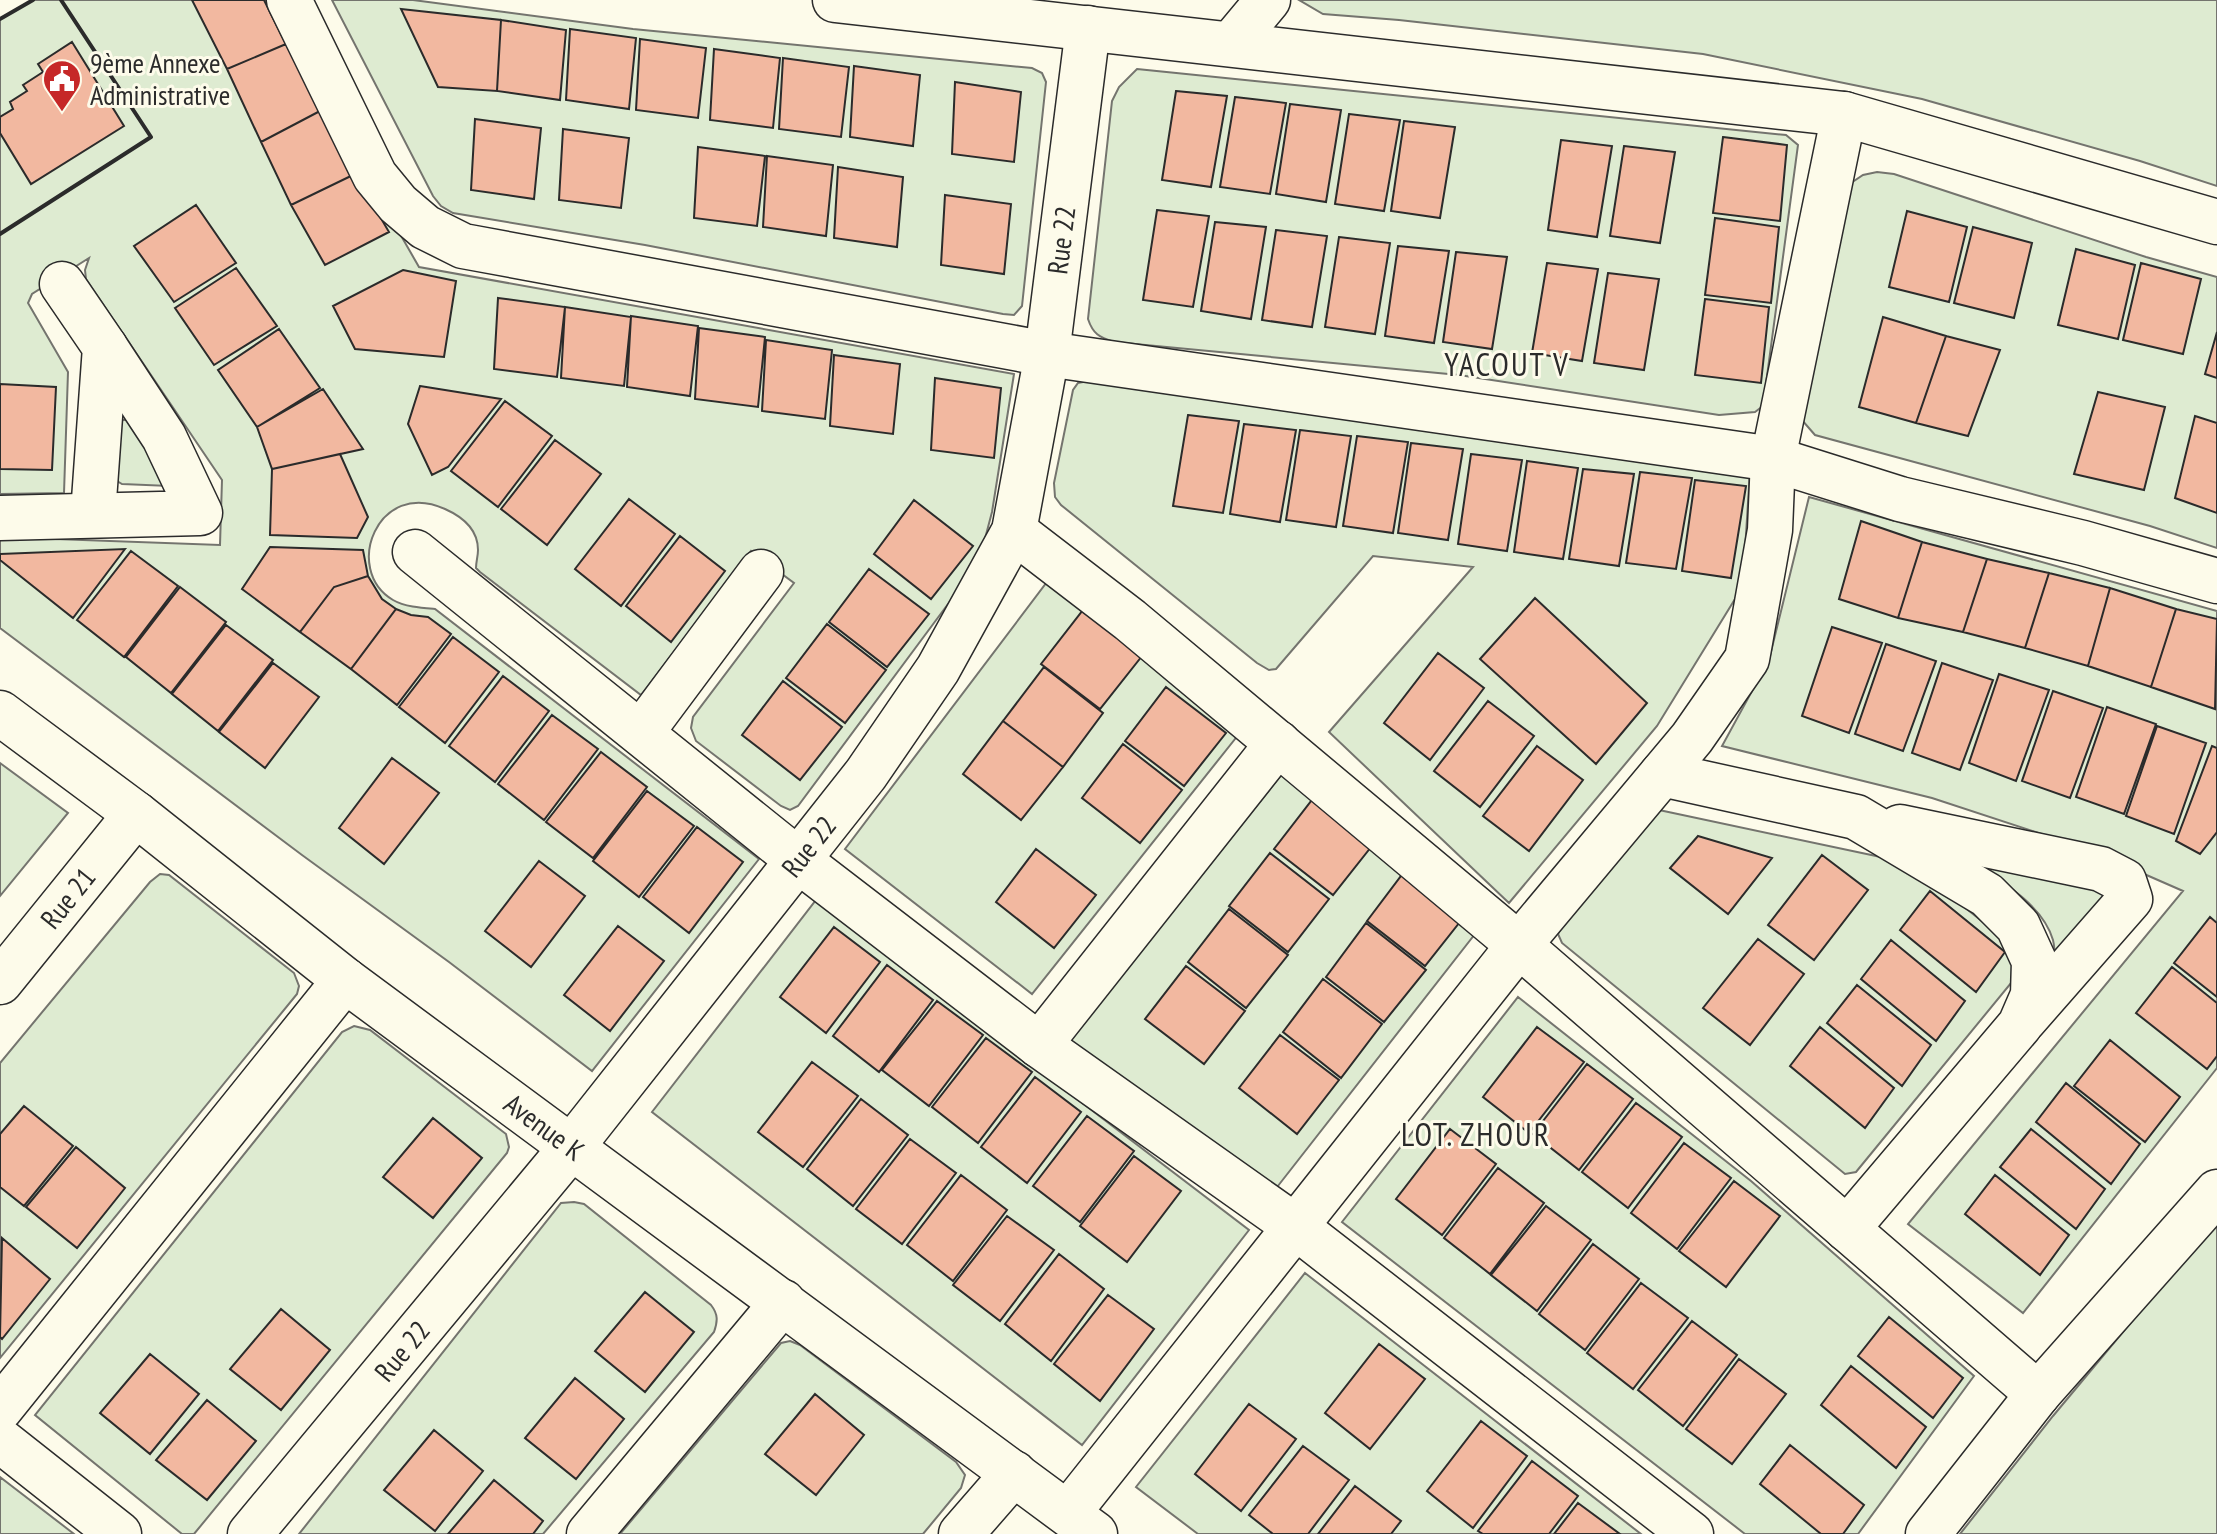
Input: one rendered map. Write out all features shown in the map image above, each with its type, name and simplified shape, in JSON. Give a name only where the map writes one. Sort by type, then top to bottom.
[{"type":"street","points":[[289,0],[375,176],[398,204],[425,227],[463,246],[1047,354],[1773,459],[1900,499],[2083,543],[2217,581]]},
{"type":"street","points":[[835,0],[1844,114],[2217,222]]},
{"type":"street","points":[[1232,43],[1268,0]]},
{"type":"street","name":"Rue 22","points":[[250,1534],[570,1149],[866,774],[938,669],[1014,531],[1047,354],[1088,28]]},
{"type":"street","points":[[1081,1524],[1296,1227],[1519,945],[1692,738],[1747,659],[1770,530],[1773,459],[1844,114]]},
{"type":"street","points":[[0,518],[200,513],[164,437],[62,284]]},
{"type":"street","points":[[93,514],[105,347]]},
{"type":"street","points":[[1014,531],[1130,620],[1519,945],[2038,1394]]},
{"type":"street","points":[[415,552],[798,860],[1039,1045],[1296,1227],[1691,1534]]},
{"type":"street","points":[[641,733],[761,572]]},
{"type":"street","name":"Avenue K","points":[[0,713],[136,814],[345,980],[570,1149],[783,1302],[1081,1524]]},
{"type":"street","points":[[1039,1045],[1278,743]]},
{"type":"street","points":[[1662,774],[2101,869],[2124,881],[2130,899],[1847,1229]]},
{"type":"street","name":"Rue 21","points":[[0,982],[136,814]]},
{"type":"street","points":[[1856,817],[1987,895],[2018,926],[2034,961],[2033,995],[2020,1025]]},
{"type":"street","points":[[0,1409],[345,980]]},
{"type":"street","points":[[1928,1534],[2038,1394],[2217,1192]]},
{"type":"street","points":[[589,1534],[783,1302]]},
{"type":"street","points":[[0,1440],[119,1534]]},
{"type":"street","points":[[961,1534],[1014,1473]]},
{"type":"green space","points":[[33,0],[273,0],[419,267],[1014,374],[992,512],[982,550],[951,600],[798,806],[790,810],[696,741],[691,728],[693,717],[794,583],[751,551],[641,695],[480,572],[476,568],[478,550],[475,536],[458,516],[421,503],[401,506],[386,516],[375,532],[369,550],[370,569],[378,586],[393,600],[408,606],[435,609],[759,859],[592,1071],[0,628],[0,537],[220,545],[222,480],[86,279],[89,258],[32,294],[28,303],[68,372],[64,493],[0,494],[0,19]]},
{"type":"green space","points":[[332,0],[413,0],[633,29],[1032,68],[1042,73],[1046,82],[1022,306],[1014,315],[1003,314],[645,245],[453,213],[441,206],[433,196]]},
{"type":"green space","points":[[1299,0],[2217,0],[2217,186],[1922,99],[1703,54],[1323,14]]},
{"type":"green space","points":[[1137,69],[1786,135],[1798,145],[1763,406],[1755,412],[1719,415],[1459,375],[1114,342],[1100,336],[1094,332],[1088,319],[1112,101],[1119,87]]},
{"type":"green space","points":[[1877,172],[1894,174],[2146,257],[2217,277],[2217,548],[2150,526],[1815,435],[1801,419],[1848,185],[1863,175]]},
{"type":"green space","points":[[1088,381],[1750,471],[1743,582],[1657,726],[1509,903],[1329,732],[1473,567],[1373,556],[1276,669],[1269,670],[1061,505],[1055,497],[1054,483],[1073,390],[1078,383]]},
{"type":"green space","points":[[123,420],[131,420],[169,486],[122,484],[117,481],[119,424]]},
{"type":"green space","points":[[1809,497],[2217,611],[2217,1068],[2023,1313],[1908,1224],[2183,891],[2087,849],[1932,798],[1722,746],[1769,660]]},
{"type":"green space","points":[[1050,578],[1239,734],[1032,994],[845,849]]},
{"type":"green space","points":[[0,763],[68,813],[0,896]]},
{"type":"green space","points":[[1285,770],[1482,925],[1274,1191],[1067,1044]]},
{"type":"green space","points":[[1659,810],[1909,863],[1993,930],[2009,947],[2016,977],[1856,1172],[1845,1174],[1562,943],[1558,934],[1562,925]]},
{"type":"green space","points":[[1965,858],[2112,891],[2055,966],[2053,940],[2039,914],[2016,892]]},
{"type":"green space","points":[[160,874],[169,875],[294,973],[299,986],[297,994],[0,1358],[0,1063],[150,882]]},
{"type":"green space","points":[[816,900],[1249,1230],[1082,1445],[652,1112]]},
{"type":"green space","points":[[1518,997],[1751,1181],[1974,1376],[1858,1534],[1745,1534],[1342,1222]]},
{"type":"green space","points":[[354,1026],[370,1030],[506,1134],[507,1153],[194,1534],[182,1534],[35,1415],[342,1032]]},
{"type":"green space","points":[[561,1203],[584,1204],[711,1305],[717,1318],[714,1332],[543,1534],[299,1534]]},
{"type":"green space","points":[[2217,1219],[2217,1534],[1960,1534],[2053,1416]]},
{"type":"green space","points":[[1305,1273],[1641,1534],[1198,1534],[1136,1487]]},
{"type":"green space","points":[[790,1341],[800,1345],[956,1462],[965,1475],[961,1488],[923,1534],[620,1534],[781,1343]]},
{"type":"green space","points":[[0,1477],[65,1527],[74,1534],[0,1534]]},
{"type":"building","points":[[192,0],[264,0],[286,44],[227,69]]},
{"type":"building","points":[[401,9],[501,20],[497,91],[438,87]]},
{"type":"building","points":[[501,20],[566,30],[560,100],[497,91]]},
{"type":"building","points":[[570,29],[636,38],[629,109],[566,100]]},
{"type":"building","points":[[640,39],[706,48],[698,118],[636,110]]},
{"type":"building","name":"9ème Annexe Administrative","points":[[72,42],[124,126],[31,184],[0,133],[0,117],[13,109],[10,102],[27,91],[23,85],[43,72],[38,64]]},
{"type":"building","points":[[286,44],[320,111],[261,142],[227,69]]},
{"type":"building","points":[[714,49],[780,58],[773,128],[710,120]]},
{"type":"building","points":[[783,58],[849,67],[841,137],[779,129]]},
{"type":"building","points":[[854,66],[920,75],[913,146],[850,137]]},
{"type":"building","points":[[955,82],[1021,92],[1014,162],[952,154]]},
{"type":"building","points":[[1176,91],[1227,96],[1211,187],[1162,180]]},
{"type":"building","points":[[1235,97],[1286,103],[1270,194],[1220,187]]},
{"type":"building","points":[[1290,104],[1341,110],[1326,202],[1276,194]]},
{"type":"building","points":[[320,111],[355,174],[291,205],[261,142]]},
{"type":"building","points":[[1349,114],[1400,120],[1384,211],[1335,204]]},
{"type":"building","points":[[475,119],[541,128],[534,199],[471,190]]},
{"type":"building","points":[[1404,121],[1455,127],[1440,218],[1391,211]]},
{"type":"building","points":[[563,129],[629,138],[621,208],[559,200]]},
{"type":"building","points":[[1723,137],[1787,145],[1780,221],[1713,213]]},
{"type":"building","points":[[1561,140],[1612,146],[1597,237],[1548,230]]},
{"type":"building","points":[[1624,146],[1675,152],[1660,243],[1610,236]]},
{"type":"building","points":[[698,147],[765,156],[757,226],[694,218]]},
{"type":"building","points":[[767,156],[833,165],[826,236],[763,227]]},
{"type":"building","points":[[838,167],[903,177],[897,247],[834,238]]},
{"type":"building","points":[[355,174],[389,232],[325,265],[291,205]]},
{"type":"building","points":[[945,195],[1011,204],[1004,274],[941,265]]},
{"type":"building","points":[[196,205],[236,263],[174,302],[134,246]]},
{"type":"building","points":[[1157,210],[1209,216],[1193,307],[1143,300]]},
{"type":"building","points":[[1907,211],[1967,227],[1949,302],[1889,287]]},
{"type":"building","points":[[1715,218],[1779,227],[1771,303],[1705,295]]},
{"type":"building","points":[[1215,222],[1266,227],[1251,319],[1201,311]]},
{"type":"building","points":[[1973,227],[2032,243],[2014,318],[1954,303]]},
{"type":"building","points":[[1276,230],[1327,236],[1312,327],[1262,320]]},
{"type":"building","points":[[1339,237],[1390,243],[1375,334],[1325,327]]},
{"type":"building","points":[[1398,246],[1449,251],[1434,343],[1385,336]]},
{"type":"building","points":[[2076,249],[2135,265],[2118,339],[2058,325]]},
{"type":"building","points":[[1456,252],[1507,257],[1492,349],[1443,342]]},
{"type":"building","points":[[1547,263],[1598,269],[1582,361],[1532,353]]},
{"type":"building","points":[[2141,263],[2201,279],[2183,354],[2123,340]]},
{"type":"building","points":[[236,268],[277,326],[214,365],[175,308]]},
{"type":"building","points":[[403,270],[456,281],[444,357],[355,349],[333,306]]},
{"type":"building","points":[[1608,273],[1659,279],[1644,370],[1594,363]]},
{"type":"building","points":[[498,298],[565,307],[557,377],[494,369]]},
{"type":"building","points":[[1705,299],[1769,307],[1761,383],[1695,375]]},
{"type":"building","points":[[565,307],[631,317],[624,386],[561,378]]},
{"type":"building","points":[[631,316],[698,326],[690,396],[627,387]]},
{"type":"building","points":[[1883,317],[1946,336],[1916,423],[1859,407]]},
{"type":"building","points":[[699,328],[765,337],[758,407],[695,399]]},
{"type":"building","points":[[279,329],[320,388],[257,427],[218,370]]},
{"type":"building","points":[[2217,332],[2217,378],[2205,374]]},
{"type":"building","points":[[1946,336],[2000,350],[1968,436],[1916,423]]},
{"type":"building","points":[[766,340],[832,350],[825,419],[762,411]]},
{"type":"building","points":[[834,355],[900,364],[893,434],[830,426]]},
{"type":"building","points":[[935,378],[1001,388],[994,458],[931,450]]},
{"type":"building","points":[[0,384],[56,387],[52,470],[0,469]]},
{"type":"building","points":[[420,386],[501,399],[448,467],[432,475],[408,424]]},
{"type":"building","points":[[323,389],[363,449],[272,469],[257,427]]},
{"type":"building","points":[[2098,392],[2165,407],[2144,490],[2074,474]]},
{"type":"building","points":[[505,401],[552,436],[498,507],[451,471]]},
{"type":"building","points":[[1188,415],[1239,421],[1223,513],[1173,506]]},
{"type":"building","points":[[2195,416],[2217,423],[2217,513],[2175,498]]},
{"type":"building","points":[[1244,424],[1296,430],[1280,522],[1230,514]]},
{"type":"building","points":[[1300,430],[1351,436],[1336,527],[1286,520]]},
{"type":"building","points":[[1357,436],[1408,442],[1393,533],[1343,526]]},
{"type":"building","points":[[555,440],[601,474],[547,545],[501,509]]},
{"type":"building","points":[[1411,443],[1463,449],[1448,540],[1398,533]]},
{"type":"building","points":[[340,454],[368,517],[357,538],[270,535],[272,469]]},
{"type":"building","points":[[1471,454],[1522,460],[1507,551],[1458,544]]},
{"type":"building","points":[[1527,461],[1578,468],[1563,559],[1514,552]]},
{"type":"building","points":[[1583,469],[1634,474],[1619,566],[1569,559]]},
{"type":"building","points":[[1640,472],[1692,478],[1676,569],[1626,563]]},
{"type":"building","points":[[1695,480],[1746,486],[1731,578],[1682,571]]},
{"type":"building","points":[[629,499],[675,534],[621,606],[575,569]]},
{"type":"building","points":[[914,500],[973,546],[931,599],[874,554]]},
{"type":"building","points":[[1861,521],[1922,542],[1898,618],[1839,599]]},
{"type":"building","points":[[680,536],[725,571],[671,642],[626,606]]},
{"type":"building","points":[[1922,542],[1987,559],[1963,632],[1898,618]]},
{"type":"building","points":[[270,547],[363,550],[368,576],[334,587],[300,632],[242,589]]},
{"type":"building","points":[[125,549],[73,618],[0,560],[0,554]]},
{"type":"building","points":[[131,551],[178,586],[124,657],[77,620]]},
{"type":"building","points":[[1987,559],[2049,573],[2025,648],[1963,632]]},
{"type":"building","points":[[869,569],[929,614],[887,667],[829,622]]},
{"type":"building","points":[[2049,573],[2110,588],[2088,666],[2025,648]]},
{"type":"building","points":[[368,576],[382,599],[396,609],[351,669],[300,632],[334,587]]},
{"type":"building","points":[[180,587],[226,622],[171,693],[126,657]]},
{"type":"building","points":[[2110,588],[2176,609],[2151,687],[2088,666]]},
{"type":"building","points":[[1535,598],[1647,703],[1596,764],[1480,659]]},
{"type":"building","points":[[396,609],[428,617],[451,634],[397,705],[351,669]]},
{"type":"building","points":[[2176,609],[2217,619],[2215,709],[2151,687]]},
{"type":"building","points":[[1083,610],[1142,656],[1100,709],[1041,664]]},
{"type":"building","points":[[827,624],[886,670],[845,723],[786,678]]},
{"type":"building","points":[[226,625],[273,660],[218,731],[172,694]]},
{"type":"building","points":[[1832,627],[1882,643],[1849,733],[1802,716]]},
{"type":"building","points":[[453,637],[499,672],[445,743],[399,707]]},
{"type":"building","points":[[1886,644],[1936,661],[1903,751],[1855,734]]},
{"type":"building","points":[[1438,653],[1484,688],[1430,760],[1384,723]]},
{"type":"building","points":[[273,663],[319,697],[265,768],[219,732]]},
{"type":"building","points":[[1942,663],[1993,680],[1960,770],[1912,753]]},
{"type":"building","points":[[1044,667],[1103,713],[1063,767],[1003,721]]},
{"type":"building","points":[[1999,674],[2049,690],[2016,781],[1969,763]]},
{"type":"building","points":[[503,676],[549,711],[495,782],[449,746]]},
{"type":"building","points":[[783,681],[842,727],[800,780],[742,735]]},
{"type":"building","points":[[1166,687],[1226,733],[1184,786],[1125,741]]},
{"type":"building","points":[[2053,691],[2103,708],[2070,798],[2022,781]]},
{"type":"building","points":[[1488,701],[1534,736],[1480,807],[1434,771]]},
{"type":"building","points":[[2107,707],[2156,724],[2124,814],[2076,797]]},
{"type":"building","points":[[552,715],[598,749],[544,820],[498,784]]},
{"type":"building","points":[[1003,721],[1063,767],[1021,820],[963,774]]},
{"type":"building","points":[[2157,726],[2206,743],[2174,834],[2126,816]]},
{"type":"building","points":[[1123,744],[1182,790],[1140,843],[1082,798]]},
{"type":"building","points":[[1537,746],[1583,780],[1529,851],[1483,816]]},
{"type":"building","points":[[2212,746],[2217,748],[2217,832],[2200,854],[2176,841]]},
{"type":"building","points":[[601,752],[647,787],[593,858],[546,822]]},
{"type":"building","points":[[392,758],[439,793],[384,864],[339,828]]},
{"type":"building","points":[[647,791],[694,826],[639,897],[593,861]]},
{"type":"building","points":[[1315,796],[1375,842],[1333,895],[1274,849]]},
{"type":"building","points":[[697,827],[743,862],[689,933],[643,897]]},
{"type":"building","points":[[1698,836],[1772,858],[1728,914],[1670,868]]},
{"type":"building","points":[[1036,849],[1096,895],[1054,948],[996,902]]},
{"type":"building","points":[[1270,853],[1329,899],[1288,952],[1229,906]]},
{"type":"building","points":[[1822,855],[1868,890],[1814,960],[1768,925]]},
{"type":"building","points":[[539,861],[585,896],[531,967],[485,931]]},
{"type":"building","points":[[1407,868],[1467,913],[1425,966],[1367,921]]},
{"type":"building","points":[[1930,891],[2005,952],[1976,992],[1900,930]]},
{"type":"building","points":[[1229,909],[1288,955],[1246,1008],[1188,962]]},
{"type":"building","points":[[2210,917],[2217,923],[2217,997],[2174,963]]},
{"type":"building","points":[[1366,923],[1426,970],[1384,1022],[1326,977]]},
{"type":"building","points":[[618,926],[664,961],[610,1031],[564,995]]},
{"type":"building","points":[[834,927],[880,962],[826,1033],[780,997]]},
{"type":"building","points":[[1758,939],[1804,974],[1750,1045],[1703,1008]]},
{"type":"building","points":[[1891,940],[1965,1001],[1936,1041],[1861,979]]},
{"type":"building","points":[[887,965],[933,1000],[879,1072],[833,1036]]},
{"type":"building","points":[[1186,966],[1245,1011],[1204,1064],[1145,1019]]},
{"type":"building","points":[[2172,967],[2217,1003],[2217,1056],[2207,1069],[2136,1013]]},
{"type":"building","points":[[1323,979],[1382,1024],[1341,1078],[1283,1032]]},
{"type":"building","points":[[1857,985],[1931,1045],[1902,1086],[1827,1023]]},
{"type":"building","points":[[937,1001],[983,1035],[929,1106],[882,1070]]},
{"type":"building","points":[[1537,1027],[1584,1062],[1529,1133],[1483,1097]]},
{"type":"building","points":[[1820,1027],[1894,1088],[1865,1128],[1790,1066]]},
{"type":"building","points":[[1280,1035],[1339,1080],[1297,1134],[1239,1088]]},
{"type":"building","points":[[986,1038],[1032,1072],[978,1143],[932,1107]]},
{"type":"building","points":[[2110,1040],[2180,1097],[2145,1142],[2074,1086]]},
{"type":"building","points":[[812,1062],[858,1096],[803,1167],[758,1132]]},
{"type":"building","points":[[1587,1064],[1633,1099],[1579,1170],[1533,1134]]},
{"type":"building","points":[[1035,1077],[1081,1112],[1027,1183],[981,1147]]},
{"type":"building","points":[[2066,1083],[2140,1144],[2111,1184],[2036,1122]]},
{"type":"building","points":[[861,1099],[908,1135],[853,1206],[807,1169]]},
{"type":"building","points":[[1636,1103],[1682,1137],[1628,1208],[1582,1172]]},
{"type":"building","points":[[24,1106],[73,1146],[24,1206],[0,1187],[0,1134]]},
{"type":"building","points":[[1087,1116],[1134,1151],[1080,1222],[1033,1186]]},
{"type":"building","points":[[433,1118],[482,1158],[433,1218],[383,1177]]},
{"type":"building","points":[[1450,1129],[1496,1164],[1442,1235],[1396,1199]]},
{"type":"building","points":[[2031,1129],[2105,1189],[2076,1229],[2000,1167]]},
{"type":"building","points":[[910,1139],[956,1173],[902,1244],[856,1209]]},
{"type":"building","points":[[1684,1143],[1731,1178],[1677,1249],[1631,1213]]},
{"type":"building","points":[[76,1147],[125,1188],[77,1248],[26,1207]]},
{"type":"building","points":[[1134,1156],[1181,1191],[1127,1262],[1080,1226]]},
{"type":"building","points":[[1498,1168],[1544,1203],[1490,1274],[1444,1238]]},
{"type":"building","points":[[961,1175],[1007,1210],[953,1281],[907,1245]]},
{"type":"building","points":[[1995,1175],[2069,1235],[2040,1275],[1965,1214]]},
{"type":"building","points":[[1734,1181],[1780,1216],[1726,1287],[1679,1251]]},
{"type":"building","points":[[1546,1206],[1591,1240],[1537,1311],[1491,1275]]},
{"type":"building","points":[[1007,1216],[1054,1250],[1000,1321],[953,1285]]},
{"type":"building","points":[[2,1238],[50,1279],[2,1339],[0,1337]]},
{"type":"building","points":[[1593,1244],[1639,1279],[1585,1350],[1539,1314]]},
{"type":"building","points":[[1059,1254],[1104,1289],[1051,1361],[1005,1324]]},
{"type":"building","points":[[1641,1283],[1688,1318],[1633,1389],[1587,1353]]},
{"type":"building","points":[[645,1292],[694,1332],[645,1392],[595,1351]]},
{"type":"building","points":[[1108,1295],[1154,1329],[1100,1401],[1054,1364]]},
{"type":"building","points":[[281,1309],[330,1350],[281,1410],[230,1369]]},
{"type":"building","points":[[1889,1317],[1963,1378],[1933,1418],[1858,1356]]},
{"type":"building","points":[[1692,1321],[1737,1355],[1683,1426],[1638,1390]]},
{"type":"building","points":[[1379,1344],[1425,1379],[1370,1449],[1325,1413]]},
{"type":"building","points":[[150,1354],[199,1394],[150,1454],[100,1413]]},
{"type":"building","points":[[1739,1359],[1786,1394],[1732,1464],[1686,1429]]},
{"type":"building","points":[[1851,1366],[1926,1427],[1896,1468],[1821,1405]]},
{"type":"building","points":[[575,1378],[624,1419],[576,1479],[525,1438]]},
{"type":"building","points":[[815,1394],[864,1435],[816,1495],[765,1454]]},
{"type":"building","points":[[207,1400],[256,1441],[207,1500],[156,1460]]},
{"type":"building","points":[[1249,1404],[1296,1439],[1241,1511],[1195,1474]]},
{"type":"building","points":[[1481,1421],[1527,1456],[1473,1528],[1427,1491]]},
{"type":"building","points":[[434,1430],[483,1471],[435,1531],[384,1490]]},
{"type":"building","points":[[1790,1445],[1864,1505],[1843,1534],[1821,1534],[1760,1484]]},
{"type":"building","points":[[1303,1446],[1349,1480],[1308,1534],[1273,1534],[1249,1515]]},
{"type":"building","points":[[1532,1461],[1578,1496],[1549,1534],[1483,1534],[1478,1531]]},
{"type":"building","points":[[494,1480],[543,1521],[533,1534],[448,1534]]},
{"type":"building","points":[[1355,1486],[1401,1521],[1391,1534],[1318,1534]]},
{"type":"building","points":[[1578,1503],[1620,1534],[1554,1534]]},
{"type":"wall","points":[[0,19],[33,0]]},
{"type":"wall","points":[[0,234],[151,137],[61,0]]},
{"type":"place","name":"9ème Annexe Administrative","points":[[62,113]]},
{"type":"district","name":"YACOUT V","points":[[1507,365]]},
{"type":"district","name":"LOT. ZHOUR","points":[[1476,1135]]}]
